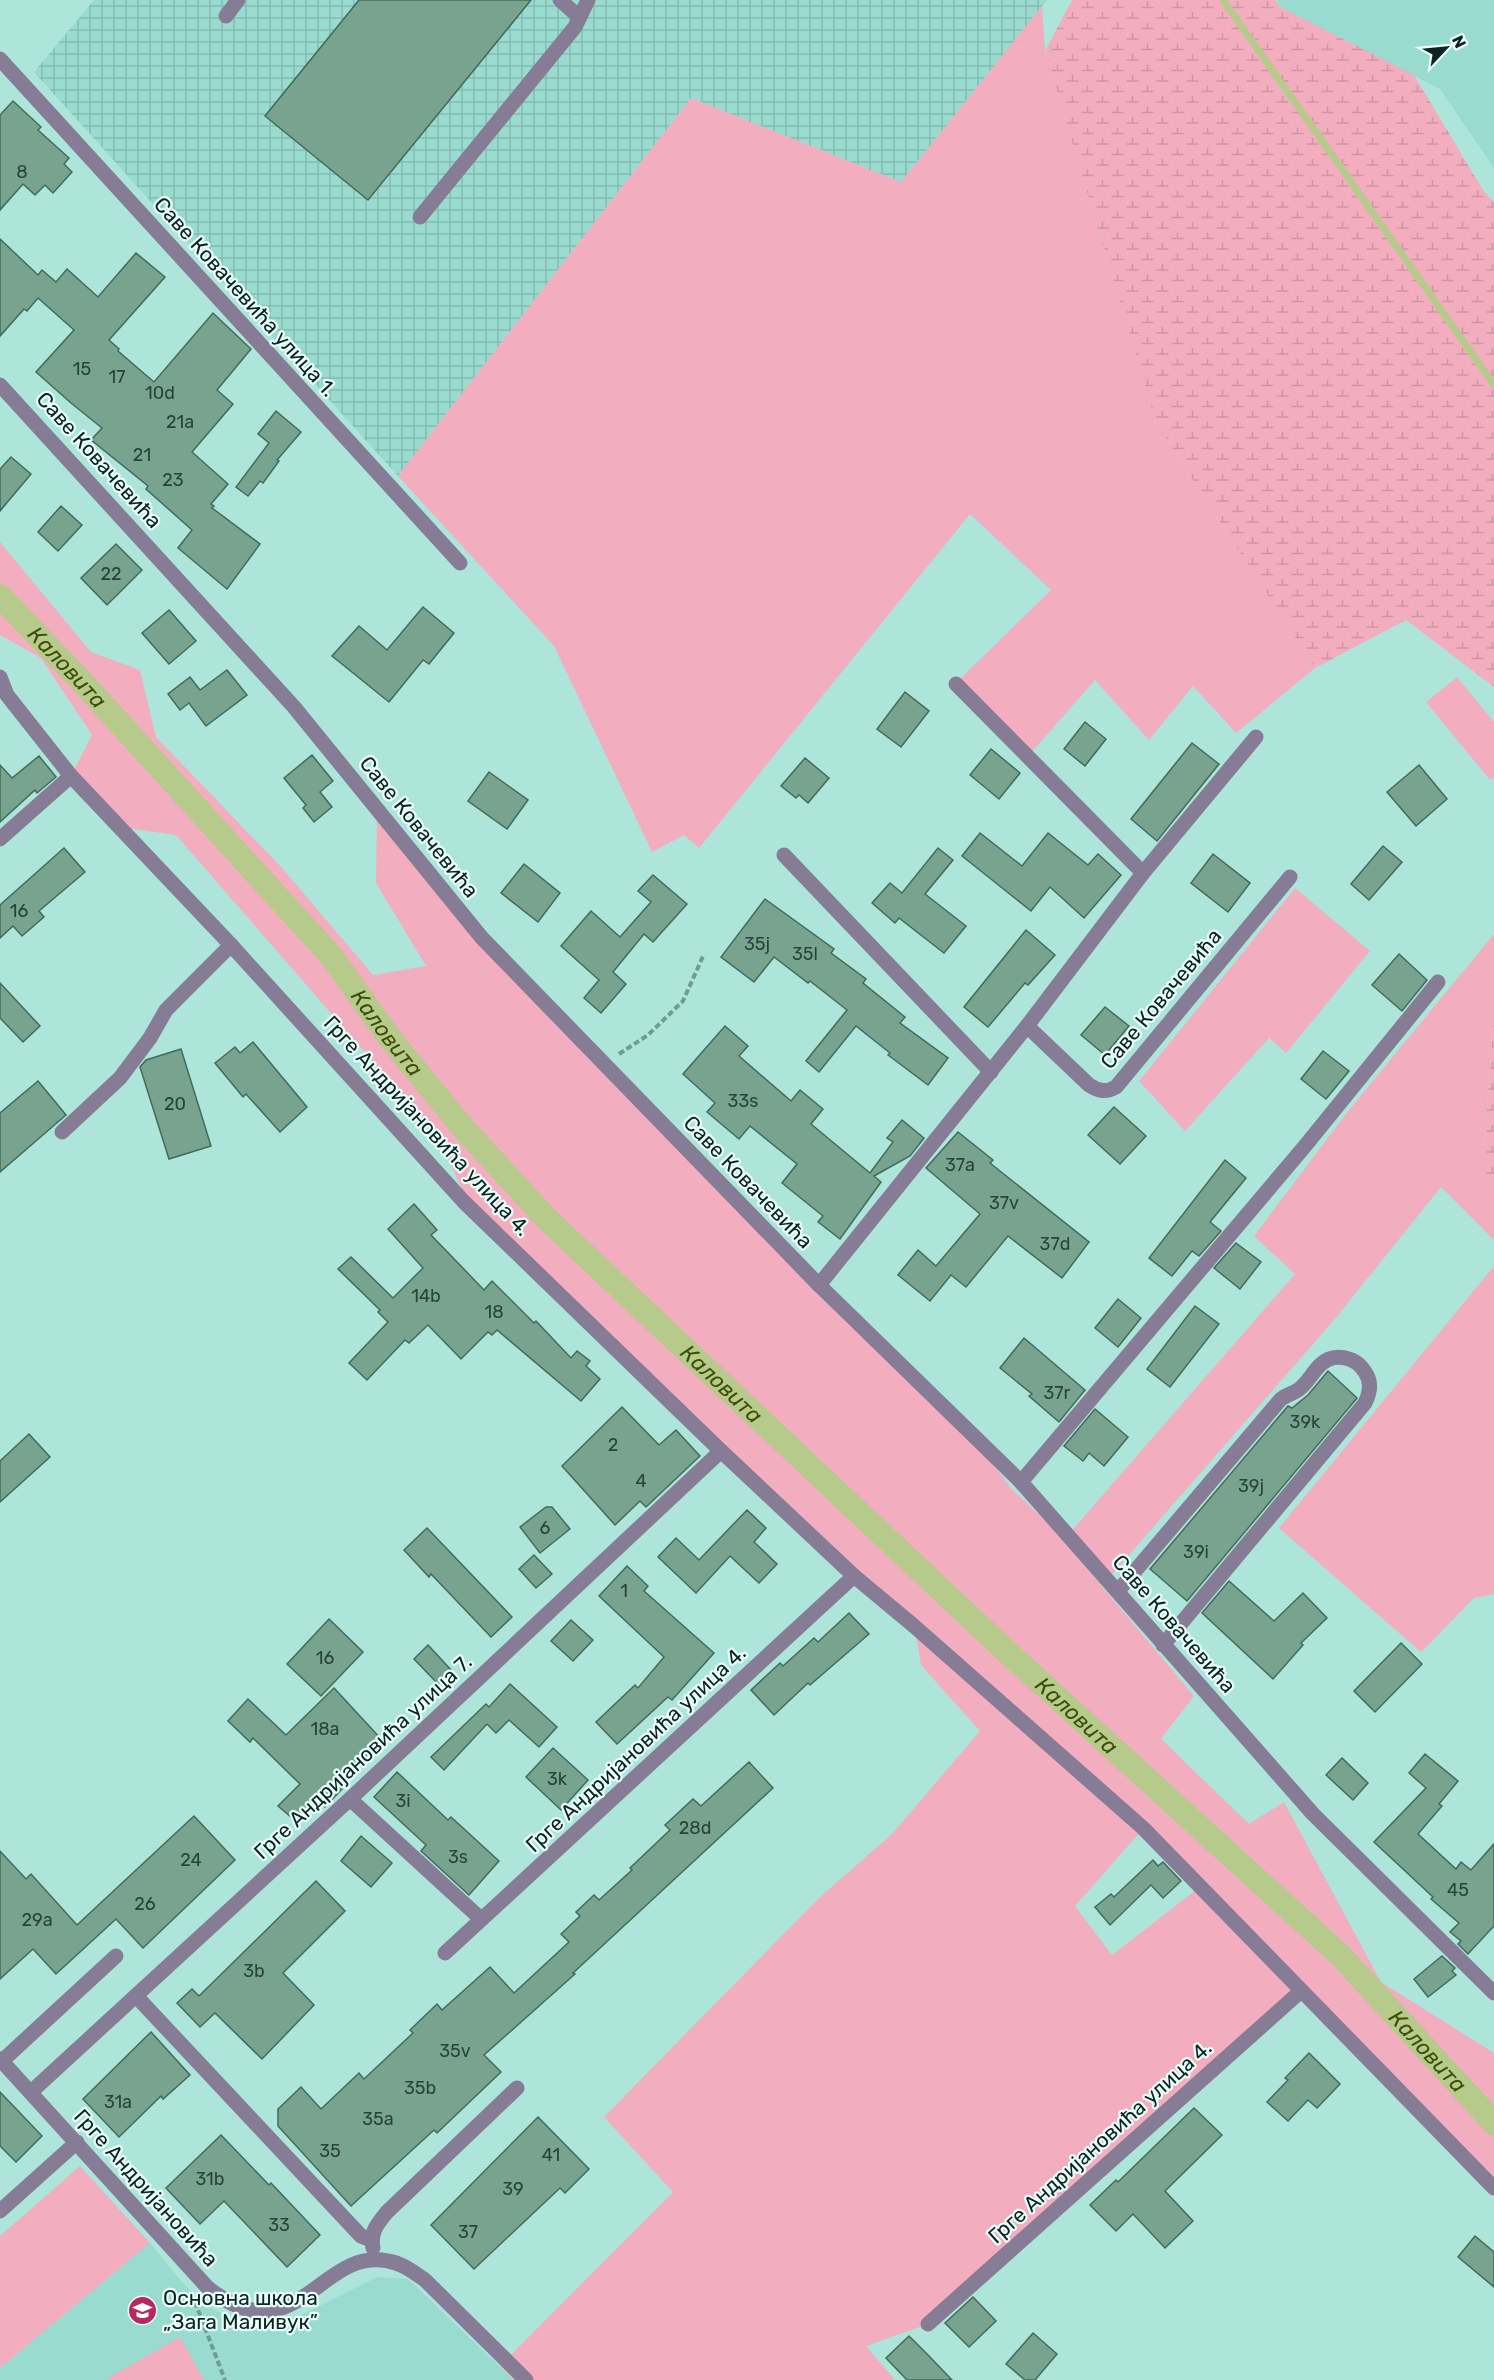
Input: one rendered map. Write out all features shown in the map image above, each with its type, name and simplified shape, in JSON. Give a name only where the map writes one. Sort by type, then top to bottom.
[{"type":"street","points":[[226,16],[238,0]]},
{"type":"street","points":[[560,0],[579,17]]},
{"type":"street","points":[[420,217],[575,27],[588,0]]},
{"type":"street","name":"Саве Ковачевића улица 1.","points":[[0,59],[460,563]]},
{"type":"street","name":"Саве Ковачевића","points":[[0,385],[294,707],[482,938],[819,1285],[1021,1482],[1312,1814],[1492,1985]]},
{"type":"street","name":"Грге Андријановића улица 4.","points":[[0,677],[7,695],[71,776],[231,945],[464,1202],[721,1452],[854,1576],[1143,1828],[1300,1992],[1494,2188]]},
{"type":"street","points":[[956,684],[1143,873]]},
{"type":"street","name":"Саве Ковачевића","points":[[819,1285],[991,1072],[1143,873],[1256,736]]},
{"type":"street","points":[[0,839],[71,776]]},
{"type":"street","points":[[784,855],[991,1072]]},
{"type":"street","name":"Саве Ковачевића","points":[[1027,1026],[1089,1085],[1099,1091],[1111,1090],[1116,1087],[1290,877]]},
{"type":"street","points":[[62,1132],[120,1078],[150,1038],[166,1010],[231,945]]},
{"type":"street","points":[[1021,1482],[1305,1146],[1438,982]]},
{"type":"street","points":[[1118,1591],[1281,1399],[1297,1391],[1319,1365],[1332,1358],[1346,1358],[1364,1370],[1370,1383],[1365,1404],[1163,1645]]},
{"type":"street","name":"Грге Андријановића улица 7.","points":[[31,2092],[350,1799],[721,1452]]},
{"type":"street","name":"Грге Андријановића улица 4.","points":[[445,1953],[854,1576]]},
{"type":"street","points":[[350,1799],[481,1919]]},
{"type":"street","points":[[1,2060],[116,1956]]},
{"type":"street","name":"Грге Андријановића улица 4.","points":[[928,2324],[1300,1992]]},
{"type":"street","points":[[136,1996],[362,2236],[371,2240]]},
{"type":"street","name":"Грге Андријановића","points":[[1,2060],[208,2288],[236,2306],[255,2310],[277,2310],[296,2302],[350,2267],[362,2262],[388,2260],[406,2267],[424,2280],[526,2380]]},
{"type":"street","points":[[375,2260],[371,2240],[375,2226],[517,2088]]},
{"type":"street","points":[[0,2211],[77,2142]]},
{"type":"path","points":[[603,1064],[648,1035],[683,1001],[704,954]]},
{"type":"path","points":[[191,2292],[225,2380]]},
{"type":"shaded area","points":[[94,0],[1047,0],[901,182],[691,98],[398,476],[34,72]]},
{"type":"shaded area","points":[[1276,0],[1494,0],[1494,168],[1440,89],[1280,7]]},
{"type":"shaded area","name":"Основна школа „Зага Маливук”","points":[[150,2243],[181,2281],[203,2303],[224,2315],[246,2322],[269,2322],[295,2318],[377,2277],[408,2279],[514,2380],[0,2380],[0,2368]]},
{"type":"green space","points":[[1072,0],[1275,0],[1280,7],[1414,75],[1483,190],[1494,203],[1494,687],[1406,620],[1315,668],[1156,423],[1045,51]]},
{"type":"green space","points":[[1042,6],[1045,51],[1156,423],[1315,668],[1236,733],[1193,686],[1149,740],[1095,680],[1030,754],[957,682],[1051,590],[970,514],[699,848],[684,835],[652,852],[554,646],[398,476],[691,98],[901,182]]},
{"type":"green space","points":[[0,542],[91,652],[140,670],[156,737],[283,869],[373,975],[426,966],[376,883],[377,810],[485,941],[960,1422],[1011,1488],[1053,1528],[1194,1696],[1161,1739],[1249,1824],[1284,1802],[1381,1982],[1494,2053],[1494,2187],[1300,1992],[928,2324],[866,2346],[895,2380],[514,2380],[500,2366],[673,2192],[604,2117],[819,1898],[892,1834],[980,1731],[921,1665],[914,1625],[472,1210],[436,1134],[176,835],[119,827],[71,776],[92,735],[41,658],[0,635]],"holes":[[[1143,1829],[1200,1887],[1112,1955],[1075,1906]]]},
{"type":"green space","points":[[1457,677],[1494,722],[1494,777],[1490,780],[1426,702]]},
{"type":"green space","points":[[1295,888],[1370,951],[1286,1053],[1269,1038],[1185,1131],[1139,1081]]},
{"type":"green space","points":[[1494,934],[1494,1018],[1482,1173],[1494,1186],[1494,1240],[1441,1187],[1334,1320],[1108,1579],[1068,1535],[1295,1274],[1254,1236],[1349,1110]]},
{"type":"green space","points":[[1494,1018],[1494,1186],[1482,1173]]},
{"type":"green space","points":[[1494,1266],[1494,1594],[1474,1598],[1421,1652],[1279,1528]]},
{"type":"green space","points":[[80,2166],[150,2243],[0,2368],[0,2236]]},
{"type":"green space","points":[[180,2337],[204,2380],[109,2380],[108,2378]]},
{"type":"building","points":[[359,0],[531,0],[368,200],[265,116]]},
{"type":"building","points":[[13,101],[41,127],[38,130],[69,158],[64,164],[72,172],[53,193],[45,185],[35,195],[23,184],[0,210],[0,115]]},
{"type":"building","points":[[0,239],[38,275],[42,270],[56,282],[67,269],[98,297],[136,253],[165,277],[109,340],[119,349],[118,351],[154,382],[213,313],[251,349],[217,390],[233,404],[192,452],[228,484],[211,504],[214,506],[212,508],[260,544],[227,589],[178,548],[192,530],[146,489],[148,486],[91,440],[102,428],[36,372],[74,330],[38,298],[27,311],[24,309],[0,336]]},
{"type":"building","points":[[276,411],[301,432],[277,460],[279,461],[263,483],[260,481],[248,496],[236,487],[269,443],[258,434]]},
{"type":"building","points":[[11,457],[31,474],[0,511],[0,469]]},
{"type":"building","points":[[61,506],[82,525],[58,551],[38,532]]},
{"type":"building","points":[[116,544],[142,570],[107,605],[81,578]]},
{"type":"building","points":[[423,607],[454,633],[429,664],[423,660],[389,702],[332,656],[359,626],[387,650]]},
{"type":"building","points":[[169,610],[196,641],[169,664],[142,633]]},
{"type":"building","points":[[227,670],[247,695],[206,726],[189,703],[180,710],[168,694],[190,677],[200,690]]},
{"type":"building","points":[[905,692],[929,711],[901,747],[877,729]]},
{"type":"building","points":[[1085,722],[1106,739],[1085,766],[1064,749]]},
{"type":"building","points":[[1192,743],[1219,764],[1157,841],[1131,819]]},
{"type":"building","points":[[991,749],[1020,773],[999,799],[970,775]]},
{"type":"building","points":[[312,755],[333,781],[320,792],[332,807],[314,822],[303,808],[306,805],[284,778]]},
{"type":"building","points":[[39,756],[56,777],[37,793],[35,790],[0,822],[0,765],[12,778]]},
{"type":"building","points":[[805,758],[829,778],[808,803],[799,795],[796,798],[781,786]]},
{"type":"building","points":[[1419,765],[1447,799],[1416,826],[1387,792]]},
{"type":"building","points":[[489,772],[528,800],[507,829],[468,801]]},
{"type":"building","points":[[980,833],[1022,866],[1048,833],[1088,865],[1098,854],[1121,875],[1084,918],[1050,887],[1031,911],[962,856]]},
{"type":"building","points":[[1383,846],[1402,862],[1369,900],[1351,884]]},
{"type":"building","points":[[64,848],[85,872],[39,911],[44,917],[22,936],[13,926],[0,938],[0,905]]},
{"type":"building","points":[[938,848],[953,860],[925,894],[966,926],[944,953],[899,918],[895,923],[872,903],[890,883],[902,893]]},
{"type":"building","points":[[1213,854],[1250,883],[1228,912],[1191,883]]},
{"type":"building","points":[[524,864],[560,893],[538,922],[501,893]]},
{"type":"building","points":[[653,875],[687,904],[653,942],[644,934],[613,972],[626,984],[601,1013],[584,998],[599,980],[561,946],[591,911],[620,937],[651,902],[638,891]]},
{"type":"building","points":[[765,899],[834,949],[831,953],[866,979],[863,983],[905,1017],[900,1023],[948,1058],[928,1085],[888,1055],[890,1053],[856,1026],[819,1072],[806,1061],[847,1010],[774,957],[754,982],[721,957]]},
{"type":"building","points":[[1026,930],[1055,955],[1028,985],[1025,983],[988,1027],[964,1007]]},
{"type":"building","points":[[1399,954],[1427,980],[1402,1011],[1372,985]]},
{"type":"building","points":[[0,983],[40,1026],[23,1042],[0,1018]]},
{"type":"building","points":[[1105,1007],[1129,1026],[1105,1055],[1081,1035]]},
{"type":"building","points":[[725,1026],[748,1046],[739,1056],[791,1101],[800,1090],[823,1109],[811,1124],[870,1173],[893,1142],[887,1138],[902,1120],[924,1138],[910,1156],[874,1176],[881,1182],[840,1239],[818,1222],[823,1216],[782,1183],[797,1164],[750,1126],[739,1139],[707,1112],[715,1103],[683,1074]]},
{"type":"building","points":[[253,1042],[307,1107],[280,1132],[246,1094],[243,1097],[215,1063],[235,1047],[240,1053]]},
{"type":"building","points":[[181,1049],[211,1146],[169,1159],[140,1067],[146,1060]]},
{"type":"building","points":[[1323,1051],[1349,1071],[1326,1099],[1301,1079]]},
{"type":"building","points":[[38,1081],[66,1115],[0,1172],[0,1113]]},
{"type":"building","points":[[1114,1107],[1146,1136],[1120,1164],[1088,1135]]},
{"type":"building","points":[[958,1132],[993,1160],[990,1163],[1089,1242],[1062,1278],[1008,1236],[966,1287],[951,1275],[930,1301],[898,1275],[918,1250],[936,1266],[980,1214],[926,1168]]},
{"type":"building","points":[[1225,1160],[1246,1178],[1210,1222],[1221,1231],[1199,1256],[1192,1251],[1172,1276],[1149,1258]]},
{"type":"building","points":[[414,1204],[437,1230],[431,1235],[484,1290],[492,1281],[534,1323],[536,1321],[571,1358],[577,1351],[590,1361],[586,1366],[600,1379],[581,1401],[497,1330],[492,1335],[488,1332],[461,1359],[428,1325],[409,1343],[405,1340],[367,1380],[349,1363],[388,1322],[378,1312],[380,1310],[338,1269],[351,1257],[393,1298],[423,1268],[388,1229]]},
{"type":"building","points":[[1236,1243],[1261,1262],[1240,1289],[1214,1268]]},
{"type":"building","points":[[1118,1299],[1141,1318],[1118,1347],[1095,1328]]},
{"type":"building","points":[[1195,1306],[1219,1324],[1170,1387],[1147,1369]]},
{"type":"building","points":[[1024,1338],[1085,1390],[1059,1422],[1029,1396],[1032,1394],[1000,1368]]},
{"type":"building","points":[[1328,1371],[1357,1398],[1187,1601],[1150,1569],[1288,1406],[1292,1408],[1308,1395]]},
{"type":"building","points":[[622,1407],[659,1445],[676,1430],[700,1456],[646,1507],[640,1501],[615,1525],[562,1466]]},
{"type":"building","points":[[1095,1409],[1128,1437],[1104,1466],[1089,1453],[1083,1461],[1064,1446]]},
{"type":"building","points":[[29,1434],[50,1457],[0,1502],[0,1461]]},
{"type":"building","points":[[546,1507],[552,1507],[570,1529],[540,1553],[520,1527]]},
{"type":"building","points":[[747,1510],[766,1528],[754,1542],[777,1564],[759,1583],[730,1556],[696,1593],[658,1557],[676,1538],[699,1560]]},
{"type":"building","points":[[427,1528],[512,1617],[491,1637],[431,1574],[429,1577],[404,1550]]},
{"type":"building","points":[[534,1555],[552,1574],[536,1588],[519,1569]]},
{"type":"building","points":[[627,1566],[648,1586],[644,1591],[714,1653],[672,1700],[668,1697],[617,1744],[596,1722],[635,1685],[638,1688],[664,1657],[599,1596]]},
{"type":"building","points":[[1229,1581],[1274,1621],[1303,1593],[1327,1618],[1301,1643],[1303,1645],[1273,1679],[1202,1613]]},
{"type":"building","points":[[849,1613],[869,1634],[810,1685],[808,1683],[774,1715],[751,1690],[780,1663],[783,1666],[814,1638],[818,1642]]},
{"type":"building","points":[[329,1619],[363,1652],[321,1696],[287,1664]]},
{"type":"building","points":[[571,1620],[593,1640],[573,1661],[551,1641]]},
{"type":"building","points":[[1401,1643],[1422,1664],[1375,1712],[1354,1691]]},
{"type":"building","points":[[428,1645],[452,1671],[438,1684],[414,1659]]},
{"type":"building","points":[[510,1684],[557,1727],[539,1747],[509,1720],[496,1733],[487,1724],[444,1770],[431,1757],[486,1704],[489,1707]]},
{"type":"building","points":[[334,1688],[382,1740],[337,1784],[342,1789],[325,1807],[319,1802],[298,1823],[278,1806],[300,1784],[253,1738],[250,1742],[228,1721],[248,1699],[286,1735]]},
{"type":"building","points":[[553,1748],[588,1780],[561,1810],[526,1777]]},
{"type":"building","points":[[1425,1754],[1458,1781],[1439,1804],[1442,1806],[1418,1834],[1456,1869],[1461,1862],[1471,1870],[1494,1844],[1494,1926],[1468,1954],[1458,1944],[1461,1941],[1450,1932],[1459,1923],[1431,1899],[1433,1897],[1374,1842],[1426,1788],[1409,1773]]},
{"type":"building","points":[[1342,1758],[1368,1783],[1353,1800],[1326,1775]]},
{"type":"building","points":[[749,1762],[773,1788],[573,1973],[575,1974],[484,2055],[501,2072],[437,2133],[434,2130],[351,2206],[278,2126],[278,2109],[301,2087],[321,2109],[359,2073],[364,2079],[413,2033],[410,2030],[437,2004],[442,2010],[490,1967],[514,1993],[569,1942],[561,1934],[580,1916],[576,1912],[594,1895],[599,1900],[632,1870],[630,1868],[670,1830],[665,1825],[693,1799],[701,1806]]},
{"type":"building","points":[[397,1772],[448,1820],[451,1817],[499,1861],[469,1895],[421,1851],[426,1845],[374,1797]]},
{"type":"building","points":[[194,1816],[235,1860],[143,1948],[116,1919],[56,1974],[33,1949],[0,1979],[0,1851],[26,1879],[31,1874],[77,1925]]},
{"type":"building","points":[[361,1836],[392,1863],[371,1887],[341,1861]]},
{"type":"building","points":[[1153,1860],[1158,1866],[1163,1862],[1181,1881],[1163,1898],[1151,1885],[1110,1925],[1095,1907],[1111,1894],[1114,1897]]},
{"type":"building","points":[[316,1881],[345,1911],[283,1973],[314,2005],[262,2059],[215,2013],[200,2027],[177,2003],[192,1989],[199,1996]]},
{"type":"building","points":[[1442,1956],[1455,1968],[1452,1971],[1456,1975],[1428,1997],[1414,1979]]},
{"type":"building","points":[[151,2032],[190,2075],[163,2099],[161,2096],[119,2137],[83,2099]]},
{"type":"building","points":[[1309,2053],[1340,2084],[1317,2108],[1308,2100],[1288,2121],[1267,2102],[1288,2080],[1285,2078]]},
{"type":"building","points":[[0,2092],[42,2136],[16,2162],[0,2146]]},
{"type":"building","points":[[1194,2108],[1222,2135],[1165,2191],[1193,2221],[1165,2248],[1133,2214],[1116,2231],[1090,2205],[1116,2180],[1118,2182]]},
{"type":"building","points":[[538,2117],[589,2169],[565,2193],[560,2188],[474,2269],[431,2225]]},
{"type":"building","points":[[221,2135],[320,2235],[287,2267],[224,2201],[200,2224],[166,2188]]},
{"type":"building","points":[[1475,2236],[1494,2252],[1494,2287],[1458,2257]]},
{"type":"building","points":[[973,2297],[996,2321],[969,2347],[945,2323]]},
{"type":"building","points":[[1033,2333],[1057,2354],[1035,2380],[1025,2380],[1006,2364]]},
{"type":"building","points":[[909,2336],[952,2380],[907,2380],[886,2358]]},
{"type":"waterway","points":[[1223,0],[1494,385]]},
{"type":"waterway","name":"Каловита","points":[[0,596],[85,685],[332,957],[389,1037],[464,1129],[549,1221],[1004,1649],[1341,1956],[1494,2123]]},
{"type":"place","name":"Основна школа „Зага Маливук”","points":[[142,2310]]}]
